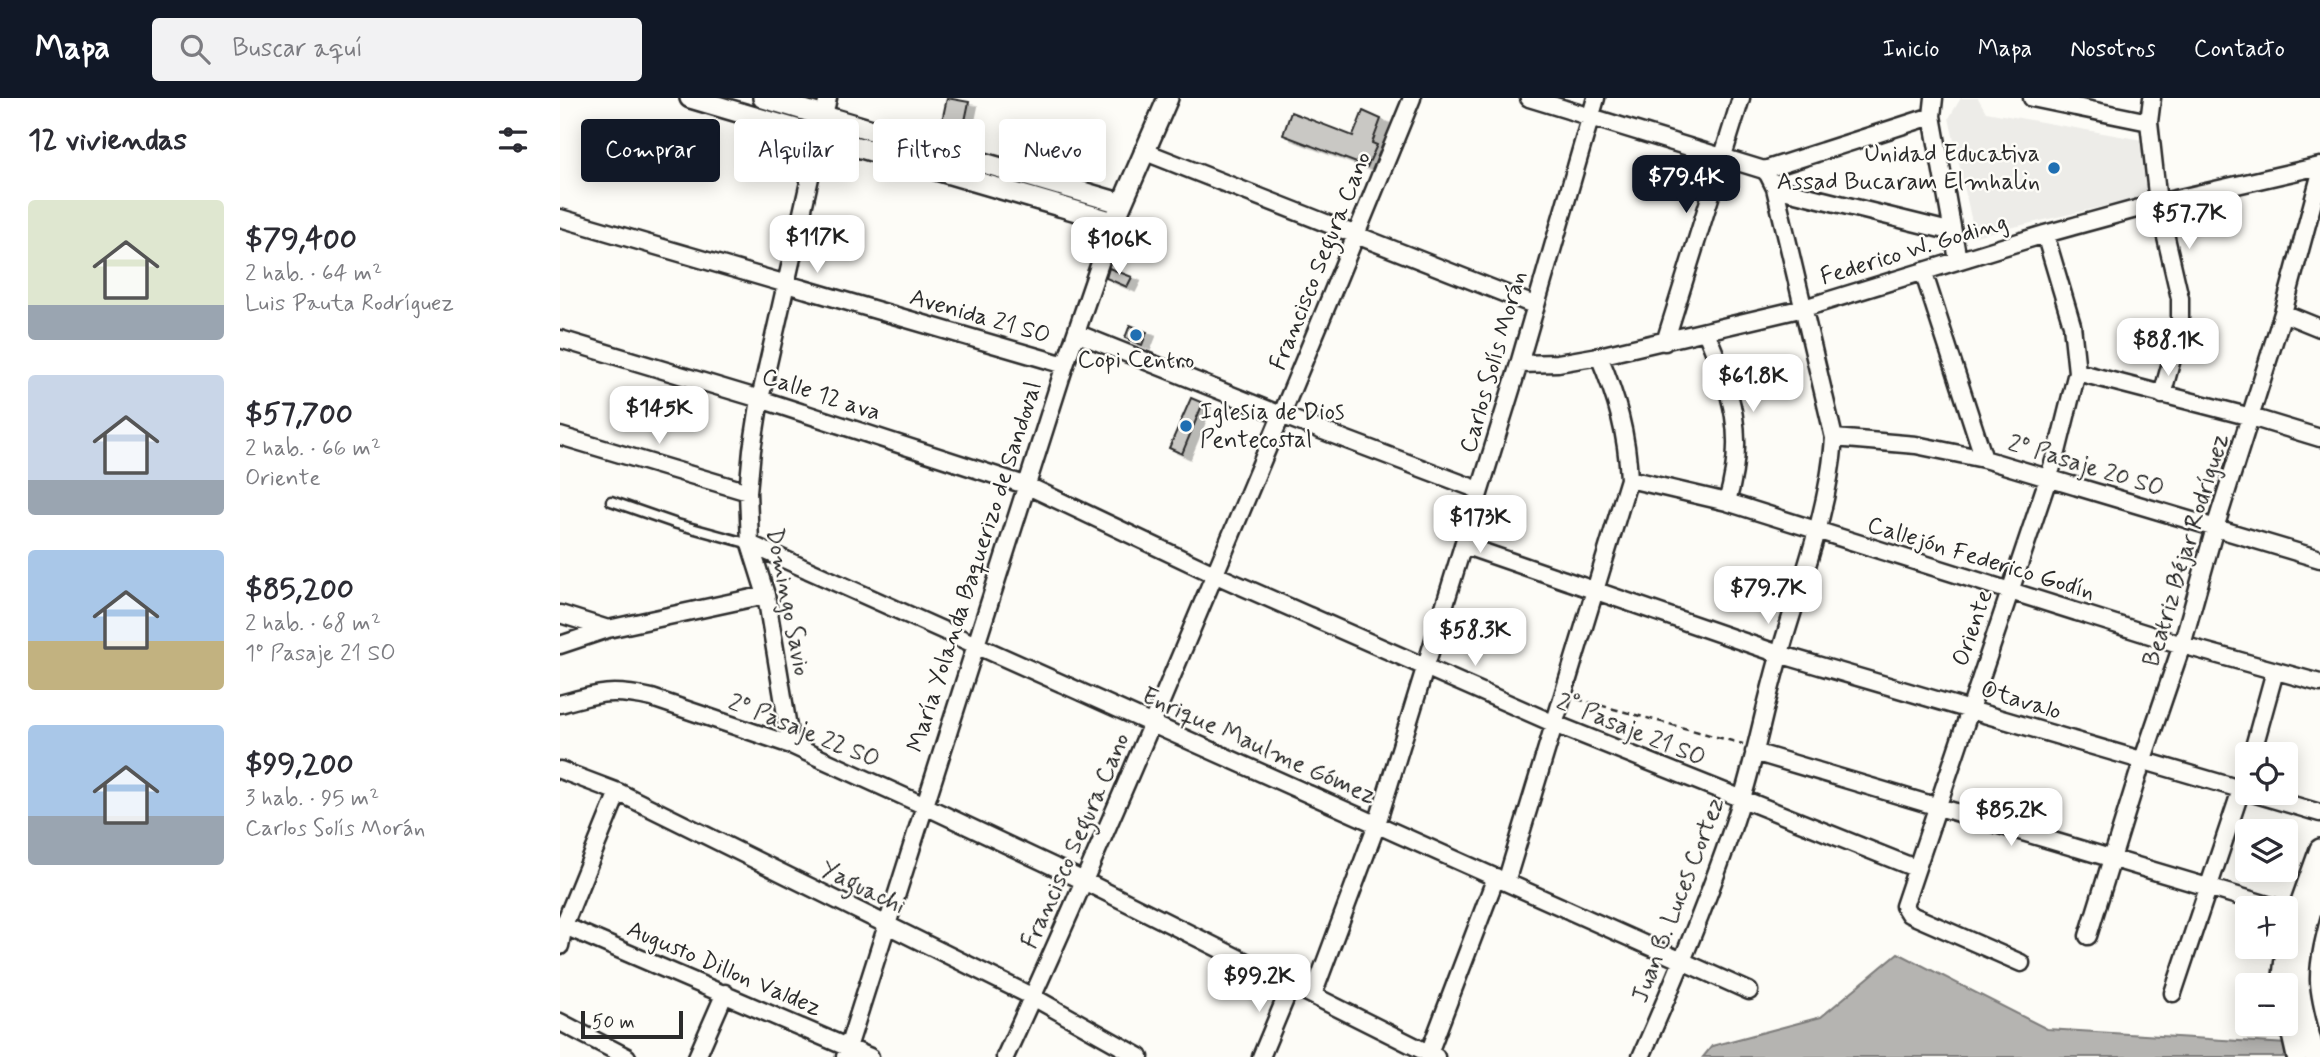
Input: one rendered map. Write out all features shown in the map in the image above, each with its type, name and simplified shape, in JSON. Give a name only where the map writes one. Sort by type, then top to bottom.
[{"type":"street","points":[[690,98],[824,117],[1114,222]]},
{"type":"street","points":[[763,98],[1120,203]]},
{"type":"street","name":"María Yolanda Baquerizo de Sandoval","points":[[847,1052],[1065,365],[1120,203],[1168,98]]},
{"type":"street","name":"Francisco Segura Cano","points":[[1005,1057],[1216,575],[1412,98]]},
{"type":"street","points":[[1529,98],[1764,170],[1932,116]]},
{"type":"street","name":"Carlos Solís Morán","points":[[1313,995],[1377,824],[1519,364],[1596,98]]},
{"type":"street","points":[[1665,342],[1741,98]]},
{"type":"street","points":[[1934,98],[1932,116],[1958,260]]},
{"type":"street","points":[[2032,98],[2150,122]]},
{"type":"street","points":[[2151,98],[2150,122],[2158,203],[2180,298],[2180,331],[2162,396]]},
{"type":"street","name":"Domingo Savio","points":[[791,745],[766,595],[750,544],[748,492],[760,399],[824,117]]},
{"type":"street","points":[[1143,151],[1534,305]]},
{"type":"street","name":"Federico W. Goding","points":[[1519,364],[1558,363],[1599,356],[1804,308],[2045,234],[2158,203],[2320,166]]},
{"type":"street","name":"Juan B. Luces Cortez","points":[[1641,1057],[1683,961],[1741,800],[1779,654],[1816,531],[1828,484],[1835,438],[1775,188],[1764,170]]},
{"type":"street","name":"Beatriz Béjar Rodríguez","points":[[2088,936],[2314,220],[2320,176]]},
{"type":"street","points":[[1775,188],[1953,232]]},
{"type":"street","name":"Avenida 21 SO","points":[[560,218],[1065,365]]},
{"type":"street","name":"Oriente","points":[[2021,963],[1909,915],[1904,906],[2057,452],[2077,372],[2072,326],[2045,234]]},
{"type":"street","points":[[1923,271],[1984,458]]},
{"type":"street","points":[[2283,313],[2320,328]]},
{"type":"street","points":[[1706,332],[1727,383],[1735,414],[1734,477],[1727,502]]},
{"type":"street","points":[[1076,333],[1479,490]]},
{"type":"street","name":"Calle 12 ava","points":[[560,339],[760,399],[1028,486]]},
{"type":"street","points":[[1432,1055],[1501,880],[1555,724],[1629,479],[1628,448],[1623,421],[1614,390],[1599,356]]},
{"type":"street","points":[[2077,372],[2251,417],[2320,438]]},
{"type":"street","points":[[560,436],[748,492]]},
{"type":"street","name":"2º Pasaje 20 SO","points":[[1835,438],[1916,445],[1984,458],[2320,559]]},
{"type":"street","name":"Callejón Federico Godín","points":[[1629,479],[1727,502],[2182,645],[2320,683]]},
{"type":"street","name":"2° Pasaje 21 SO","points":[[1028,486],[1216,575],[1555,724],[1915,868]]},
{"type":"street","name":"Enrique Maulme Gómez","points":[[750,544],[1749,990]]},
{"type":"street","name":"Otavalo","points":[[1463,545],[1779,654],[2235,788]]},
{"type":"street","points":[[560,645],[608,629],[766,595]]},
{"type":"street","points":[[560,614],[608,629]]},
{"type":"street","points":[[2255,742],[2275,671]]},
{"type":"street","name":"2º Pasaje 22 SO","points":[[560,704],[603,692],[629,693],[652,698],[791,745],[1084,881],[1432,1055]]},
{"type":"street","points":[[1755,749],[1936,807],[2236,896]]},
{"type":"street","name":"Yaguachi","points":[[560,769],[618,792],[1033,997],[1140,1057]]},
{"type":"street","points":[[560,946],[562,924],[618,792]]},
{"type":"street","points":[[2173,993],[2208,888],[2241,805]]},
{"type":"street","name":"Otavalo","points":[[2293,805],[2320,813]]},
{"type":"street","points":[[2284,973],[2297,913],[2320,849]]},
{"type":"street","points":[[2298,975],[2320,874]]},
{"type":"street","name":"Augusto Dillon Valdez","points":[[562,924],[725,993],[847,1052],[870,1057]]},
{"type":"street","points":[[1261,1057],[1292,985]]},
{"type":"street","points":[[698,1057],[725,993]]},
{"type":"street","points":[[2298,1014],[2315,1057]]},
{"type":"street","points":[[560,1022],[627,1057]]},
{"type":"street","points":[[2296,1036],[2297,1057]]},
{"type":"lane","points":[[611,500],[677,524],[750,544]]},
{"type":"path","points":[[1564,696],[1755,749]]},
{"type":"shaded area","name":"Unidad Educativa Assad Bucaram Elmhalin","points":[[1961,98],[1978,98],[1986,112],[2142,140],[2153,195],[1975,236],[1949,118]]},
{"type":"shaded area","points":[[1898,953],[2047,1029],[2320,1046],[2320,1057],[1703,1057],[1712,1046],[1821,1017]]},
{"type":"building","points":[[947,98],[969,102],[965,119],[942,119]]},
{"type":"building","points":[[1363,111],[1381,119],[1372,143],[1377,145],[1367,167],[1283,135],[1291,112],[1353,136]]},
{"type":"building","points":[[1128,221],[1154,232],[1150,242],[1123,230]]},
{"type":"building","points":[[1109,268],[1132,277],[1127,287],[1106,278]]},
{"type":"building","name":"Copi Centro","points":[[1130,325],[1147,332],[1142,345],[1125,338]]},
{"type":"building","name":"Iglesia de Dios Pentecostal","points":[[1191,398],[1203,403],[1182,454],[1169,448]]},
{"type":"place","name":"Unidad Educativa Assad Bucaram Elmhalin","points":[[2054,168]]},
{"type":"place","name":"Copi Centro","points":[[1136,335]]},
{"type":"place","name":"Iglesia de Dios Pentecostal","points":[[1186,426]]}]
